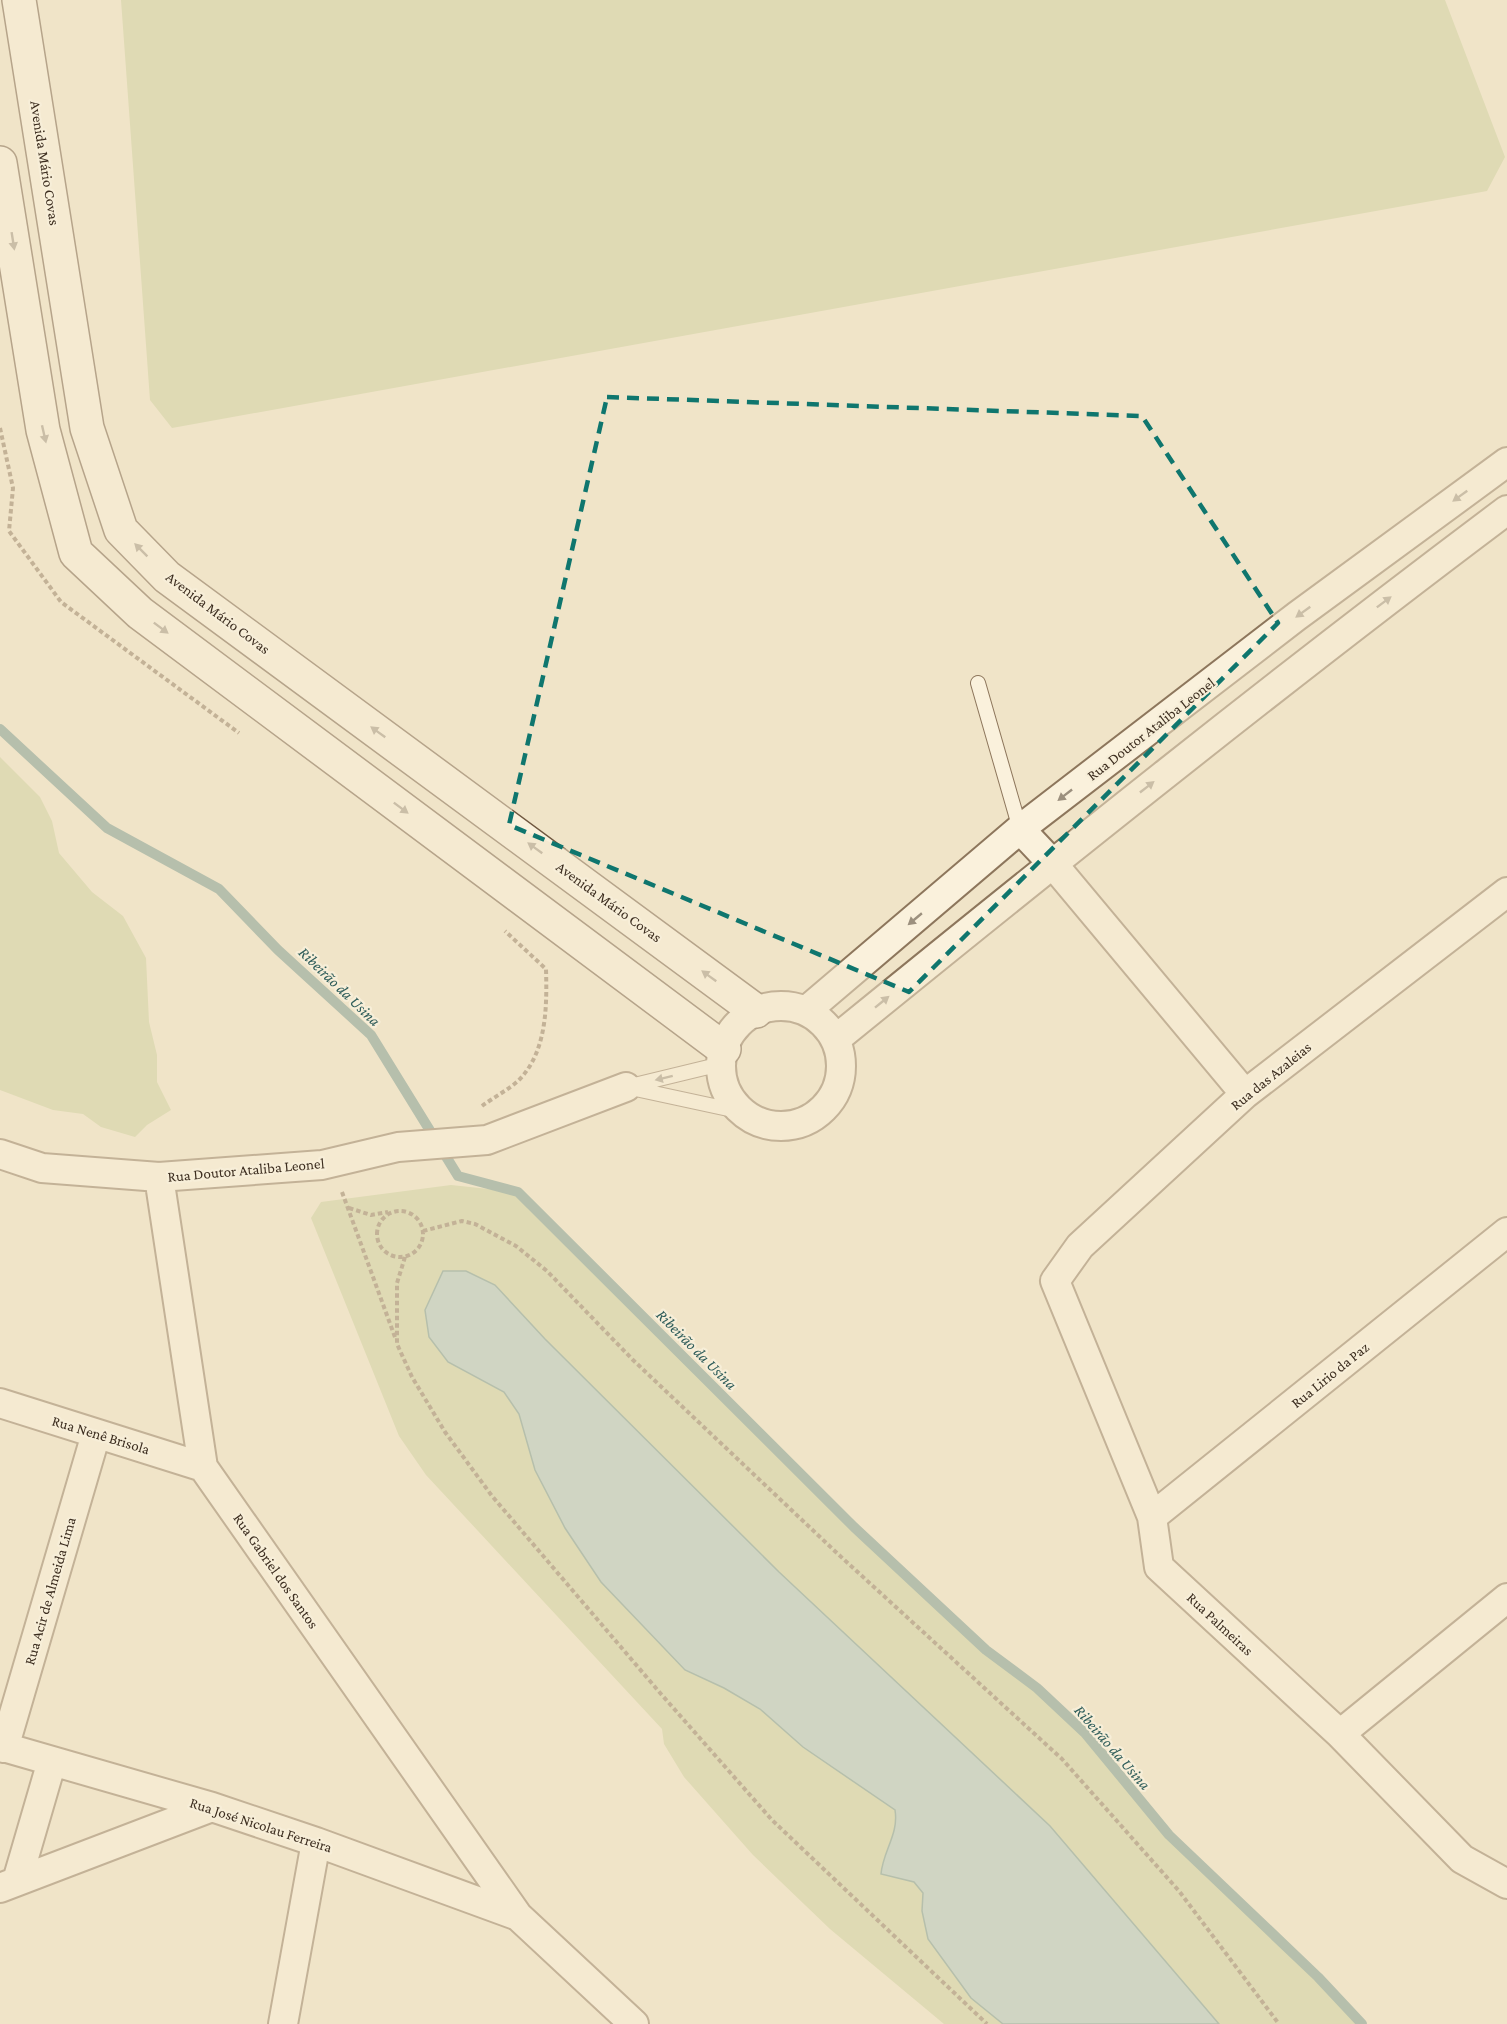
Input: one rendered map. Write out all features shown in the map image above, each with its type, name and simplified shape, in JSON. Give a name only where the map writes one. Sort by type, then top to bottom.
[{"type":"street","name":"Avenida Mário Covas","points":[[19,0],[87,428],[121,530],[167,577],[756,1011]]},
{"type":"street","points":[[0,163],[43,430],[76,553],[140,612],[722,1056]]},
{"type":"street","name":"Rua Doutor Ataliba Leonel","points":[[806,1011],[1020,829],[1297,616],[1507,462]]},
{"type":"street","points":[[836,1039],[1321,649],[1507,510]]},
{"type":"street","points":[[1020,829],[1052,863],[1245,1094]]},
{"type":"street","name":"Rua das Azaleias","points":[[1054,1281],[1080,1246],[1245,1094],[1507,892]]},
{"type":"street","points":[[772,1006],[790,1006],[806,1011],[821,1020],[836,1039],[842,1070],[837,1089],[828,1105],[813,1117],[796,1125],[777,1126],[758,1122],[742,1112],[730,1097],[723,1080],[722,1056],[736,1027],[756,1011],[772,1006]]},
{"type":"street","name":"Rua Doutor Ataliba Leonel","points":[[0,1154],[42,1168],[159,1177],[314,1165],[398,1147],[487,1140],[576,1108],[626,1087]]},
{"type":"street","name":"Rua Gabriel dos Santos","points":[[159,1177],[203,1467],[518,1916]]},
{"type":"street","name":"Rua Lirio da Paz","points":[[1152,1517],[1507,1232]]},
{"type":"street","name":"Rua Palmeiras","points":[[1054,1281],[1152,1517],[1159,1567],[1340,1734],[1462,1859],[1507,1884]]},
{"type":"street","name":"Rua Nenê Brisola","points":[[0,1403],[203,1467]]},
{"type":"street","name":"Rua Acir de Almeida Lima","points":[[2,1747],[96,1434]]},
{"type":"street","points":[[1340,1734],[1507,1598]]},
{"type":"street","name":"Rua José Nicolau Ferreira","points":[[2,1747],[212,1807],[316,1842],[518,1916]]},
{"type":"street","points":[[8,1884],[52,1761]]},
{"type":"street","points":[[8,1884],[212,1807]]},
{"type":"street","points":[[283,2024],[316,1842]]},
{"type":"street","points":[[518,1916],[634,2024]]},
{"type":"lane","points":[[978,683],[1020,829]]},
{"type":"lane","points":[[626,1087],[722,1056]]},
{"type":"lane","points":[[626,1087],[742,1112]]},
{"type":"path","points":[[0,428],[13,488],[9,531],[61,602],[242,735]]},
{"type":"path","points":[[487,1140],[475,1111],[520,1079],[540,1044],[547,1000],[546,969],[499,926]]},
{"type":"path","points":[[314,1165],[335,1179],[348,1208],[397,1344],[412,1377],[445,1432],[492,1496],[772,1820],[987,2024]]},
{"type":"path","points":[[348,1208],[371,1215],[398,1210],[413,1214],[423,1231],[418,1248],[405,1257],[397,1283],[397,1344]]},
{"type":"path","points":[[398,1210],[390,1212],[379,1223],[377,1238],[379,1245],[390,1255],[405,1257]]},
{"type":"path","points":[[423,1231],[462,1221],[475,1224],[516,1246],[547,1271],[658,1384],[1062,1759],[1179,1891],[1279,2024]]},
{"type":"highlighted area","points":[[607,397],[1142,416],[1278,623],[909,992],[509,825]]},
{"type":"green space","points":[[121,0],[1445,0],[1505,157],[1487,191],[172,428],[150,400]]},
{"type":"green space","points":[[0,757],[40,797],[52,821],[59,853],[92,892],[123,916],[146,958],[149,1022],[157,1055],[157,1082],[171,1110],[147,1125],[135,1137],[101,1127],[83,1114],[53,1110],[0,1090]]},
{"type":"green space","points":[[451,1185],[518,1192],[854,1527],[986,1650],[1037,1688],[1085,1733],[1169,1835],[1318,1977],[1362,2024],[944,2024],[830,1929],[753,1855],[684,1777],[664,1744],[662,1729],[426,1475],[399,1436],[311,1218],[321,1202]]},
{"type":"water","points":[[443,1271],[466,1271],[495,1285],[545,1339],[779,1572],[1050,1826],[1219,2024],[1003,2024],[971,1998],[928,1939],[922,1911],[923,1893],[914,1882],[881,1874],[895,1827],[895,1810],[803,1747],[760,1709],[724,1688],[685,1670],[601,1582],[565,1528],[535,1470],[519,1414],[504,1392],[448,1362],[429,1337],[425,1310]]},
{"type":"waterway","name":"Ribeirão da Usina","points":[[0,729],[107,828],[219,889],[278,950],[371,1035],[458,1176],[518,1192],[854,1527],[986,1650],[1037,1688],[1085,1733],[1169,1835],[1318,1977],[1362,2024]]}]
